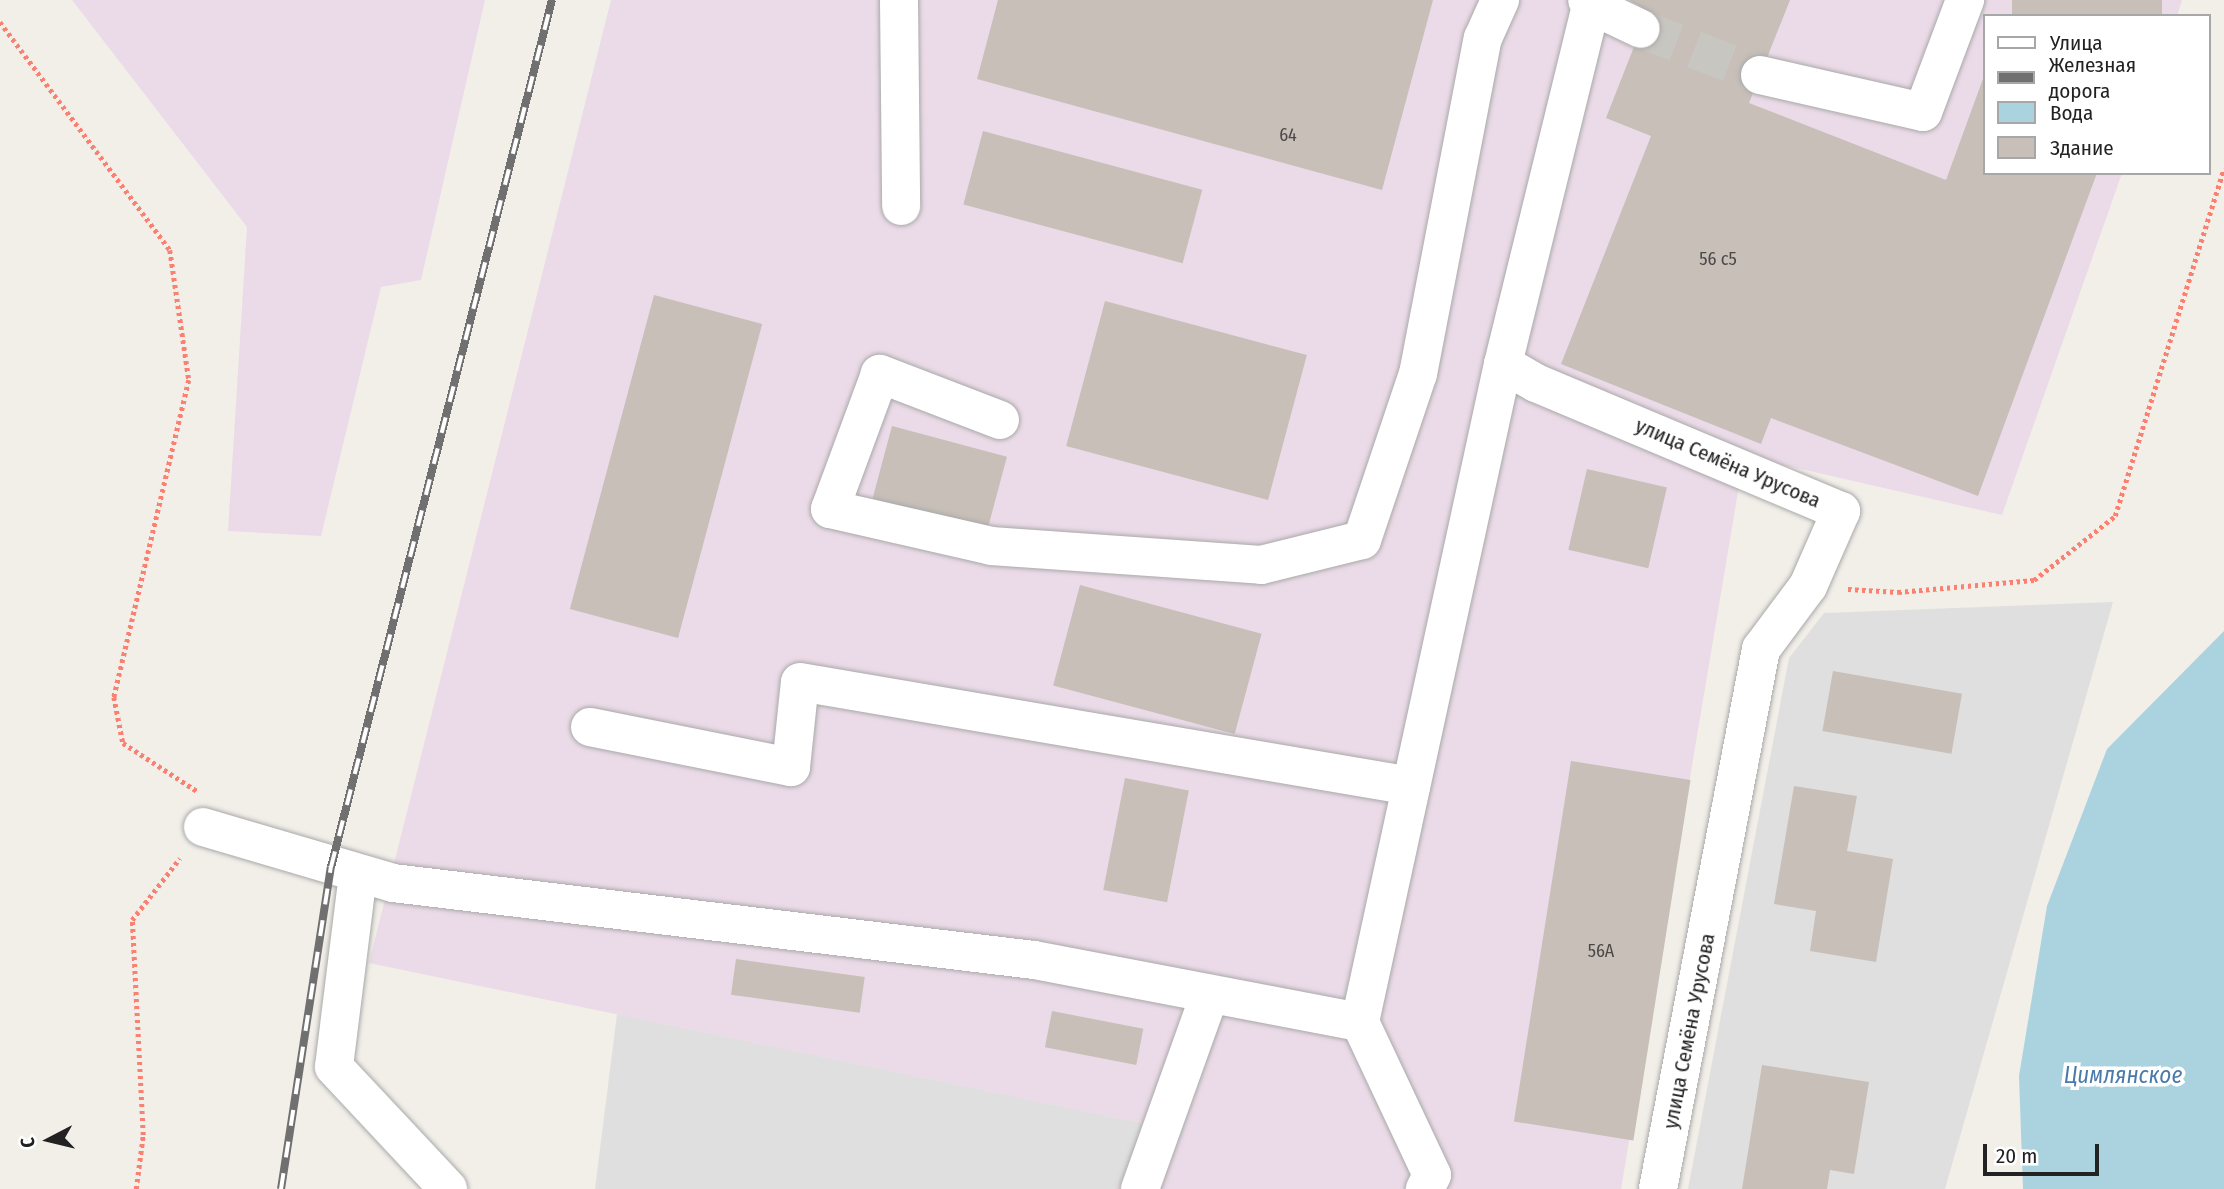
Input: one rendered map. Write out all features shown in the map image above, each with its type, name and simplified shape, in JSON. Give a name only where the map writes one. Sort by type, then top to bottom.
[{"type":"street","points":[[899,0],[901,206]]},
{"type":"street","points":[[1000,420],[880,374],[830,509],[991,546],[1261,565],[1362,540],[1418,374],[1483,38],[1500,0]]},
{"type":"street","points":[[1760,75],[1923,112],[1965,0]]},
{"type":"street","points":[[1425,1189],[1432,1175],[1360,1022],[1503,364],[1589,3],[1641,29]]},
{"type":"street","name":"улица Семёна Урусова","points":[[1503,364],[1536,383],[1841,511],[1808,586],[1761,649],[1658,1189]]},
{"type":"street","points":[[590,727],[790,767],[800,682],[1411,786]]},
{"type":"street","points":[[203,827],[358,874],[406,885],[1034,960],[1360,1022]]},
{"type":"street","points":[[358,874],[334,1067],[448,1189]]},
{"type":"street","points":[[1140,1189],[1210,994]]},
{"type":"path","points":[[0,22],[170,250],[189,380],[114,697],[123,743],[196,786],[203,827],[132,920],[143,1135],[136,1189]]},
{"type":"path","points":[[1808,586],[1898,592],[2034,580],[2115,516],[2224,169]]},
{"type":"shaded area","points":[[72,0],[485,0],[421,280],[381,287],[321,536],[228,531],[247,227]]},
{"type":"shaded area","points":[[611,0],[2182,0],[2178,14],[1982,14],[1982,175],[2121,175],[2002,515],[1744,456],[1621,1189],[1118,1189],[1142,1123],[369,963]]},
{"type":"shaded area","points":[[2113,602],[1945,1189],[1688,1189],[1789,658],[1824,613]]},
{"type":"shaded area","points":[[617,1014],[1143,1123],[1118,1189],[595,1189]]},
{"type":"water","name":"Цимлянское","points":[[2224,631],[2224,1189],[2023,1189],[2019,1076],[2047,906],[2107,749]]},
{"type":"building","points":[[998,0],[1433,0],[1382,190],[977,79]]},
{"type":"building","points":[[1629,0],[1790,0],[1749,103],[1946,180],[1982,81],[1982,175],[2096,175],[1978,496],[1771,418],[1761,444],[1561,364],[1651,136],[1606,118],[1648,11]]},
{"type":"building","points":[[2012,0],[2162,0],[2162,14],[2012,14]]},
{"type":"building","points":[[983,131],[1202,190],[1183,263],[963,204]]},
{"type":"building","points":[[654,295],[762,324],[678,638],[570,609]]},
{"type":"building","points":[[1105,301],[1307,355],[1268,500],[1066,446]]},
{"type":"building","points":[[892,426],[1007,457],[988,529],[873,498]]},
{"type":"building","points":[[1587,469],[1667,487],[1648,568],[1568,550]]},
{"type":"building","points":[[1080,585],[1262,634],[1235,734],[1053,685]]},
{"type":"building","points":[[1833,671],[1962,694],[1951,754],[1822,731]]},
{"type":"building","points":[[1571,761],[1691,780],[1633,1140],[1514,1122]]},
{"type":"building","points":[[1125,778],[1189,790],[1167,902],[1103,890]]},
{"type":"building","points":[[1794,786],[1857,796],[1847,851],[1893,859],[1876,962],[1810,951],[1816,911],[1774,904]]},
{"type":"building","points":[[736,959],[865,977],[860,1013],[731,995]]},
{"type":"building","points":[[1052,1011],[1143,1029],[1136,1065],[1045,1047]]},
{"type":"building","points":[[1762,1065],[1869,1082],[1854,1174],[1830,1170],[1827,1189],[1742,1189]]},
{"type":"tunnel","points":[[1641,29],[1760,75]]},
{"type":"railway","points":[[281,1189],[331,867],[552,0]]}]
